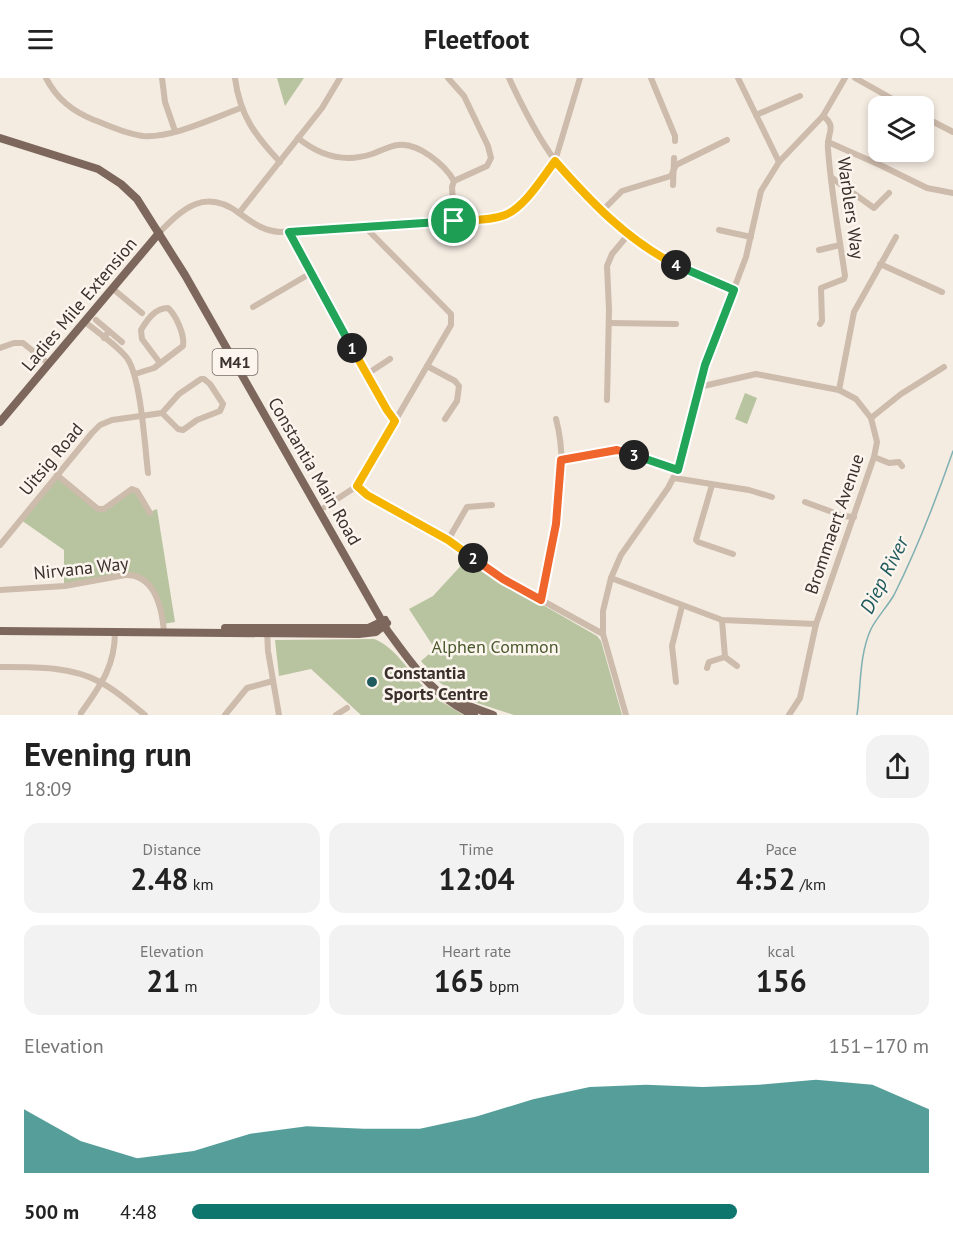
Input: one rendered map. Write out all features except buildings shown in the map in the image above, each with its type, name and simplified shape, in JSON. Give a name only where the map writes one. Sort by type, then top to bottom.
[{"type":"main road","name":"Constantia Main Road","points":[[0,138],[90,165],[106,173],[130,191],[159,233],[405,655],[438,693],[474,715]]},
{"type":"main road","name":"Ladies Mile Extension","points":[[0,422],[159,233]]},
{"type":"main road","name":"Constantia Main Road","points":[[360,580],[373,606],[430,680],[449,696],[493,715]]},
{"type":"main road","points":[[361,631],[375,621],[373,606]]},
{"type":"main road","points":[[0,632],[376,632],[385,622]]},
{"type":"main road","points":[[361,631],[387,638],[405,655]]},
{"type":"street","points":[[46,78],[66,105],[98,122],[141,135],[160,135],[175,131],[241,108]]},
{"type":"street","points":[[162,78],[165,102],[175,131]]},
{"type":"street","points":[[235,78],[241,108],[252,131],[280,162]]},
{"type":"street","points":[[239,213],[331,96],[340,78]]},
{"type":"street","points":[[448,78],[468,101],[489,146],[491,158],[488,166],[454,181],[452,187],[454,221]]},
{"type":"street","points":[[509,78],[524,109],[555,161],[602,212],[628,235],[662,258],[734,290]]},
{"type":"street","points":[[159,233],[180,212],[198,203],[219,203],[268,231],[289,232],[492,218],[507,214],[521,203],[555,161],[580,78]]},
{"type":"street","points":[[651,78],[675,141]]},
{"type":"street","points":[[738,78],[779,162]]},
{"type":"street","points":[[626,715],[603,634],[604,605],[611,578],[621,555],[678,470],[699,387],[743,267],[761,191],[779,162],[823,116],[845,78]]},
{"type":"street","points":[[855,78],[887,96]]},
{"type":"street","points":[[756,115],[800,96]]},
{"type":"street","name":"Warblers Way","points":[[820,324],[822,321],[820,288],[844,279],[845,272],[828,142],[831,123],[823,116]]},
{"type":"street","points":[[934,122],[953,132]]},
{"type":"street","points":[[298,138],[322,153],[346,158],[369,155],[398,145],[409,145],[441,164],[454,181]]},
{"type":"street","points":[[602,212],[617,194],[671,176],[676,165],[727,140]]},
{"type":"street","points":[[828,142],[927,188],[953,193]]},
{"type":"street","points":[[673,185],[674,158]]},
{"type":"street","points":[[832,178],[873,208],[889,194]]},
{"type":"street","points":[[375,237],[377,227]]},
{"type":"street","points":[[325,507],[357,486],[451,325],[451,314],[366,228]]},
{"type":"street","points":[[719,230],[751,237]]},
{"type":"street","points":[[289,232],[395,421]]},
{"type":"street","points":[[607,400],[609,323],[607,266],[612,255],[628,235]]},
{"type":"street","points":[[839,390],[854,312],[896,237]]},
{"type":"street","points":[[819,250],[840,245]]},
{"type":"street","points":[[880,264],[942,292]]},
{"type":"street","points":[[253,307],[311,273]]},
{"type":"street","points":[[112,288],[142,314]]},
{"type":"street","points":[[135,374],[151,369],[160,363],[181,348],[184,343],[172,312],[168,308],[156,312],[141,330],[142,339],[160,363]]},
{"type":"street","points":[[96,320],[122,342]]},
{"type":"street","points":[[84,321],[126,358],[135,374],[148,474]]},
{"type":"street","points":[[609,323],[676,324]]},
{"type":"street","points":[[104,338],[109,331]]},
{"type":"street","points":[[0,348],[14,343],[23,343],[49,364]]},
{"type":"street","points":[[367,374],[390,359]]},
{"type":"street","points":[[427,366],[455,381],[459,386],[457,401],[446,419]]},
{"type":"street","points":[[699,387],[756,374],[839,390],[856,399],[871,418],[901,394],[944,367]]},
{"type":"street","points":[[201,379],[210,384],[223,404],[220,411],[197,420],[183,430],[178,429],[162,413],[179,394],[201,379]]},
{"type":"street","name":"Uitsig Road","points":[[0,545],[96,428],[112,420],[162,413]]},
{"type":"street","name":"Brommaert Avenue","points":[[789,715],[800,698],[816,624],[874,457],[877,441],[871,418]]},
{"type":"street","points":[[541,600],[556,524],[561,437],[556,419]]},
{"type":"street","points":[[561,460],[617,450],[678,470]]},
{"type":"street","points":[[874,457],[888,463],[899,462],[902,466]]},
{"type":"street","points":[[57,475],[98,509],[104,509],[132,489],[136,491],[150,513]]},
{"type":"street","points":[[674,478],[772,496]]},
{"type":"street","points":[[712,485],[696,540],[733,554]]},
{"type":"street","points":[[357,486],[367,495],[448,540],[503,579],[603,634]]},
{"type":"street","points":[[805,502],[853,519]]},
{"type":"street","points":[[448,540],[467,507],[492,505]]},
{"type":"street","name":"Nirvana Way","points":[[0,590],[65,586],[135,575],[145,581],[154,593],[161,612],[164,632]]},
{"type":"street","points":[[611,578],[722,620],[816,624]]},
{"type":"street","points":[[675,682],[672,646],[682,606]]},
{"type":"street","points":[[722,620],[725,657],[737,666]]},
{"type":"street","points":[[267,631],[279,715]]},
{"type":"street","points":[[81,713],[102,683],[111,661],[115,632]]},
{"type":"street","points":[[707,668],[709,662],[725,657]]},
{"type":"street","points":[[0,667],[64,671],[102,683],[145,715]]},
{"type":"street","points":[[225,715],[247,688],[273,681]]},
{"type":"street","points":[[336,715],[347,708]]},
{"type":"green space","points":[[277,78],[304,78],[285,106]]},
{"type":"green space","points":[[745,393],[757,398],[747,424],[735,419]]},
{"type":"green space","points":[[57,475],[100,510],[134,490],[150,512],[157,509],[175,622],[163,624],[152,591],[134,576],[64,586],[64,550],[21,520]]},
{"type":"green space","name":"Alphen Common","points":[[468,558],[501,581],[597,636],[601,641],[622,715],[514,715],[462,698],[439,682],[421,661],[435,649],[409,609],[433,596]]},
{"type":"green space","name":"Constantia Sports Centre","points":[[374,639],[396,654],[429,692],[464,715],[361,715],[311,669],[279,676],[275,640]]},
{"type":"waterway","name":"Diep River","points":[[857,715],[862,660],[867,639],[873,625],[894,595],[911,560],[953,451]]},
{"type":"place","name":"Constantia Sports Centre","points":[[372,682]]},
{"type":"route","points":[[555,161],[593,203],[628,235],[662,258],[734,290],[705,365],[678,470],[621,450],[561,460],[556,524],[541,600],[503,579],[448,540],[367,495],[357,486],[395,421],[295,247],[289,232],[454,221],[503,216],[514,210],[555,161]]}]
